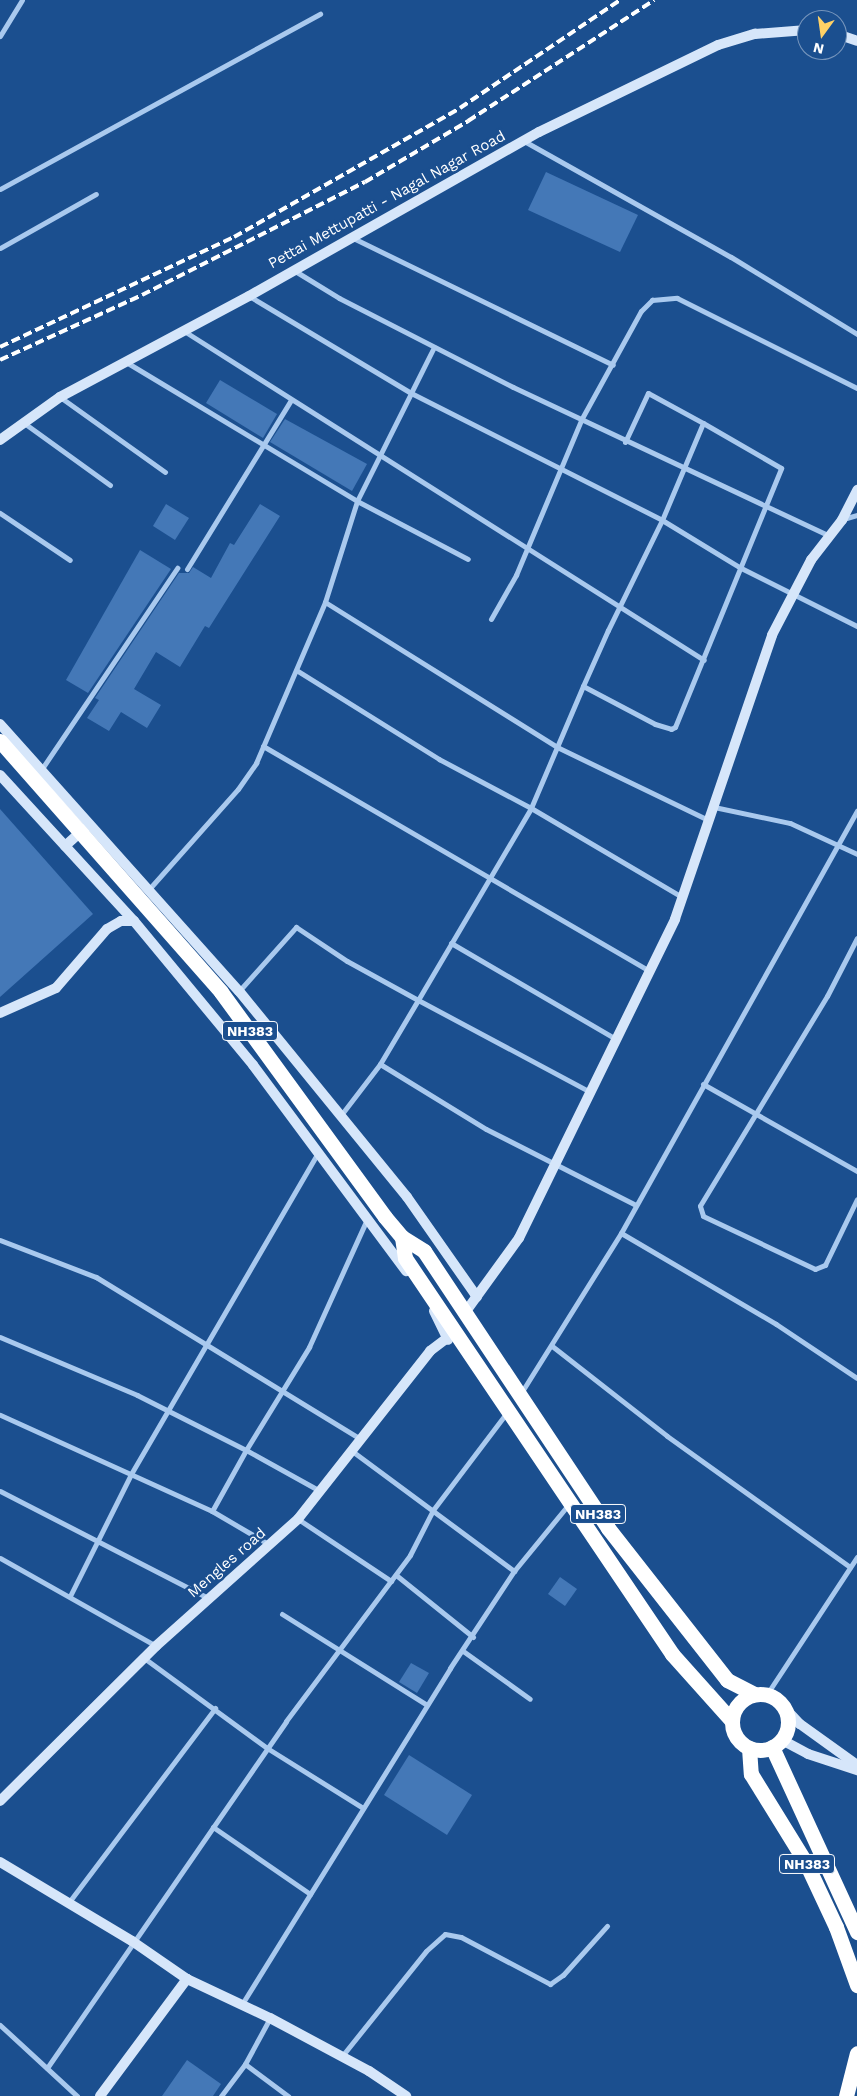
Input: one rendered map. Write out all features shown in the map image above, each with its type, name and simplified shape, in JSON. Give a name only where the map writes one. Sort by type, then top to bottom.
[{"type":"highway","name":"NH383","points":[[0,741],[221,992],[402,1238]]},
{"type":"highway","points":[[402,1238],[424,1251],[464,1314]]},
{"type":"highway","points":[[402,1238],[405,1258],[451,1336]]},
{"type":"highway","name":"NH383","points":[[464,1314],[521,1393],[608,1528],[700,1649],[727,1680],[761,1694],[782,1706]]},
{"type":"highway","name":"NH383","points":[[451,1336],[509,1410],[672,1654],[731,1720],[736,1737],[749,1748],[751,1774],[806,1863],[836,1927],[857,1985]]},
{"type":"highway","points":[[731,1720],[742,1699],[761,1694]]},
{"type":"highway","points":[[749,1748],[777,1744],[787,1730],[787,1715],[782,1706]]},
{"type":"highway","name":"NH383","points":[[777,1744],[857,1932]]},
{"type":"highway","points":[[846,2096],[857,2053]]},
{"type":"main road","name":"Pettai Mettupatti - Nagal Nagar Road","points":[[0,440],[60,397],[249,296],[293,269],[524,140],[718,45],[755,34],[797,31]]},
{"type":"main road","points":[[464,1314],[519,1238],[649,971],[682,898],[772,635],[811,560],[842,520],[857,490]]},
{"type":"main road","points":[[0,724],[40,770],[150,888],[239,990],[407,1197],[477,1297]]},
{"type":"main road","points":[[0,775],[134,921],[254,1065],[432,1305],[451,1336]]},
{"type":"main road","points":[[65,846],[90,823]]},
{"type":"main road","points":[[0,1013],[56,988],[108,929],[121,921],[134,921]]},
{"type":"main road","name":"Mengles road","points":[[0,1801],[156,1646],[298,1519],[350,1450],[430,1351],[451,1336]]},
{"type":"main road","points":[[782,1706],[800,1724],[857,1765]]},
{"type":"main road","points":[[777,1744],[857,1770]]},
{"type":"main road","points":[[0,1862],[132,1941],[187,1979],[242,2004],[342,2056],[406,2096]]},
{"type":"main road","points":[[100,2096],[187,1979]]},
{"type":"street","points":[[0,36],[22,0]]},
{"type":"street","points":[[0,189],[320,14]]},
{"type":"street","points":[[524,140],[731,256],[857,334]]},
{"type":"street","points":[[0,248],[96,194]]},
{"type":"street","points":[[351,237],[613,365]]},
{"type":"street","points":[[293,269],[434,347],[625,442],[830,536]]},
{"type":"street","points":[[249,296],[411,393],[662,520],[741,568],[794,592],[857,626]]},
{"type":"street","points":[[491,619],[528,550],[581,420],[641,312],[652,300],[677,298],[857,388]]},
{"type":"street","points":[[183,330],[704,660]]},
{"type":"street","points":[[150,888],[238,789],[263,746],[325,602],[357,501],[381,457],[434,347]]},
{"type":"street","points":[[126,362],[357,501],[468,559]]},
{"type":"street","points":[[583,686],[671,729],[681,717],[781,468],[648,393],[625,442]]},
{"type":"street","points":[[60,397],[165,472]]},
{"type":"street","points":[[187,570],[291,400]]},
{"type":"street","points":[[24,423],[110,485]]},
{"type":"street","points":[[341,1115],[380,1064],[491,879],[531,808],[583,686],[662,520],[703,423]]},
{"type":"street","points":[[0,513],[70,560]]},
{"type":"street","points":[[842,520],[857,515]]},
{"type":"street","points":[[40,770],[177,568]]},
{"type":"street","points":[[325,602],[557,748],[708,820]]},
{"type":"street","points":[[296,670],[439,759],[531,808],[682,898]]},
{"type":"street","points":[[263,746],[649,971]]},
{"type":"street","points":[[712,806],[790,823],[857,854]]},
{"type":"street","points":[[521,1393],[621,1233],[841,846],[857,811]]},
{"type":"street","points":[[239,990],[296,926],[347,961],[590,1092]]},
{"type":"street","points":[[857,938],[757,1115],[700,1206],[703,1216],[815,1270],[825,1265],[857,1199]]},
{"type":"street","points":[[451,943],[616,1039]]},
{"type":"street","points":[[380,1064],[486,1129],[556,1162],[636,1205]]},
{"type":"street","points":[[704,1084],[857,1171]]},
{"type":"street","points":[[70,1596],[96,1540],[131,1474],[318,1153]]},
{"type":"street","points":[[212,1511],[246,1450],[284,1392],[309,1347],[368,1219]]},
{"type":"street","points":[[621,1233],[776,1324],[857,1378]]},
{"type":"street","points":[[0,1240],[96,1278],[360,1440]]},
{"type":"street","points":[[0,1337],[168,1412],[246,1450],[320,1491]]},
{"type":"street","points":[[552,1346],[667,1436],[850,1567]]},
{"type":"street","points":[[48,2068],[132,1941],[267,1748],[340,1653],[396,1575],[433,1510],[509,1410]]},
{"type":"street","points":[[0,1415],[212,1511],[270,1545]]},
{"type":"street","points":[[350,1450],[514,1572]]},
{"type":"street","points":[[0,1491],[208,1598]]},
{"type":"street","points":[[242,2004],[427,1705],[514,1572],[570,1503]]},
{"type":"street","points":[[298,1519],[391,1582]]},
{"type":"street","points":[[0,1558],[156,1646]]},
{"type":"street","points":[[761,1694],[857,1558]]},
{"type":"street","points":[[396,1575],[473,1637]]},
{"type":"street","points":[[282,1614],[340,1653],[427,1705]]},
{"type":"street","points":[[463,1651],[530,1699]]},
{"type":"street","points":[[144,1658],[215,1708],[267,1748],[363,1808]]},
{"type":"street","points":[[69,1902],[215,1708]]},
{"type":"street","points":[[213,1827],[310,1894]]},
{"type":"street","points":[[342,2056],[426,1951],[445,1934],[461,1937],[550,1984],[607,1926]]},
{"type":"street","points":[[221,2096],[245,2064],[270,2018]]},
{"type":"street","points":[[0,2025],[77,2096]]},
{"type":"street","points":[[245,2064],[288,2096]]},
{"type":"building","points":[[546,172],[638,215],[620,252],[528,210]]},
{"type":"building","points":[[220,380],[277,414],[263,438],[206,403]]},
{"type":"building","points":[[285,419],[367,464],[352,491],[270,442]]},
{"type":"building","points":[[166,504],[189,518],[175,540],[153,526]]},
{"type":"building","points":[[260,504],[280,516],[209,628],[205,626],[180,667],[156,652],[134,689],[161,705],[147,728],[121,712],[109,731],[87,718],[99,700],[95,698],[179,573],[189,573],[193,567],[211,578],[230,543],[234,545]]},
{"type":"building","points":[[140,550],[171,569],[88,693],[66,680]]},
{"type":"building","points":[[0,809],[93,914],[0,997]]},
{"type":"building","points":[[560,1577],[577,1589],[565,1606],[548,1594]]},
{"type":"building","points":[[411,1663],[429,1673],[417,1693],[399,1682]]},
{"type":"building","points":[[409,1755],[472,1795],[447,1835],[384,1795]]},
{"type":"building","points":[[187,2060],[221,2084],[213,2096],[162,2096]]},
{"type":"railway","points":[[0,347],[234,237],[460,108],[620,0]]},
{"type":"railway","points":[[0,360],[142,295],[365,182],[468,121],[654,0]]}]
